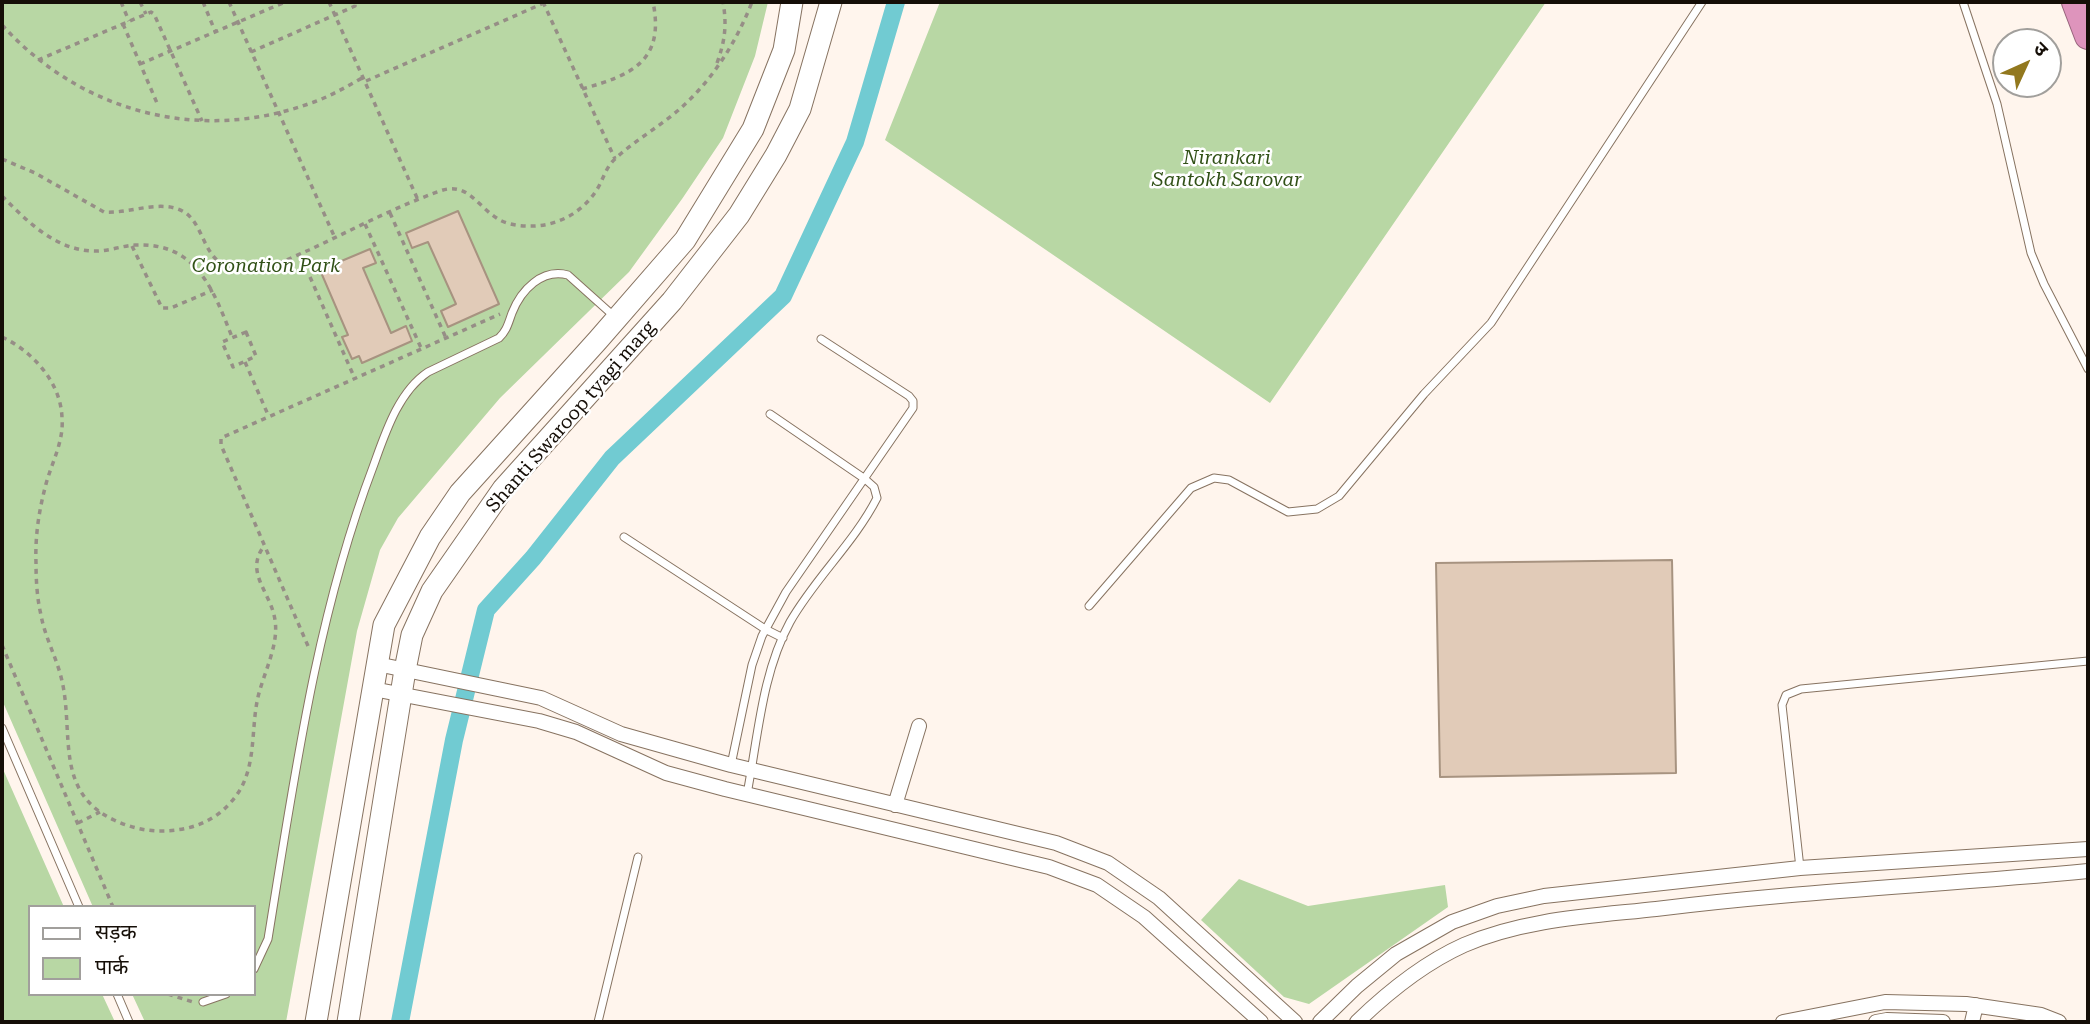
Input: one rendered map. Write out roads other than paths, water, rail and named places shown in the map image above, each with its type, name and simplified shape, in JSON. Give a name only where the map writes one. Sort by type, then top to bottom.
[{"type":"highway","points":[[2074,2],[2088,36]]},
{"type":"main road","name":"Shanti Swaroop tyagi marg","points":[[316,1022],[384,625],[430,537],[460,493],[685,240],[752,129],[783,50],[792,2]]},
{"type":"main road","name":"Shanti Swaroop tyagi marg","points":[[348,1022],[405,670],[412,635],[432,591],[503,489],[672,301],[739,215],[776,155],[800,109],[831,2]]},
{"type":"street","points":[[377,664],[541,698],[621,734],[731,765],[1056,844],[1108,863],[1170,908],[1295,1022]]},
{"type":"street","points":[[373,689],[539,721],[579,733],[666,772],[725,789],[1049,867],[1097,885],[1144,918],[1261,1022]]},
{"type":"street","points":[[579,733],[585,718]]},
{"type":"street","points":[[877,826],[889,803],[919,726]]},
{"type":"street","points":[[725,789],[731,765]]},
{"type":"street","points":[[1320,1022],[1357,986],[1396,954],[1452,922],[1497,906],[1544,896],[1800,868],[2088,849]]},
{"type":"street","points":[[1860,864],[1863,888]]},
{"type":"street","points":[[1357,1022],[1411,976],[1473,942],[1504,931],[1548,922],[1778,894],[2088,871]]},
{"type":"street","points":[[1685,880],[1688,905]]},
{"type":"street","points":[[1129,908],[1144,888]]},
{"type":"street","points":[[1783,1022],[1885,1002],[1976,1005],[2041,1015],[2059,1022]]},
{"type":"street","points":[[1972,1022],[1976,1005]]},
{"type":"street","points":[[1876,1022],[1943,1022]]},
{"type":"lane","points":[[1089,606],[1191,488],[1205,480],[1229,480],[1288,512],[1317,509],[1339,496],[1424,394],[1491,323],[1702,2]]},
{"type":"lane","points":[[1963,2],[1997,104],[2031,253],[2088,369]]},
{"type":"lane","points":[[256,966],[268,939],[317,667],[343,557],[386,432],[408,391],[428,372],[499,338],[507,330],[522,294],[535,281],[559,272],[580,283],[617,319]]},
{"type":"lane","points":[[731,765],[751,664],[765,629],[786,592],[913,408],[913,401],[909,396],[821,339]]},
{"type":"lane","points":[[747,794],[770,673],[783,638],[803,601],[874,505],[877,493],[865,479],[770,414]]},
{"type":"lane","points":[[624,537],[783,638]]},
{"type":"lane","points":[[1800,868],[1782,705],[1786,695],[1801,689],[2088,661]]},
{"type":"lane","points":[[2,728],[78,905]]},
{"type":"lane","points":[[598,1022],[638,858]]},
{"type":"lane","points":[[118,996],[129,1022]]},
{"type":"lane","points":[[203,1002],[220,996]]},
{"type":"waterway","points":[[400,1022],[454,740],[486,610],[533,558],[612,458],[783,296],[855,142],[896,2]]},
{"type":"park label","name":"Nirankari Santokh Sarovar","points":[[1227,169]]},
{"type":"park label","name":"Coronation Park","points":[[266,266]]}]
